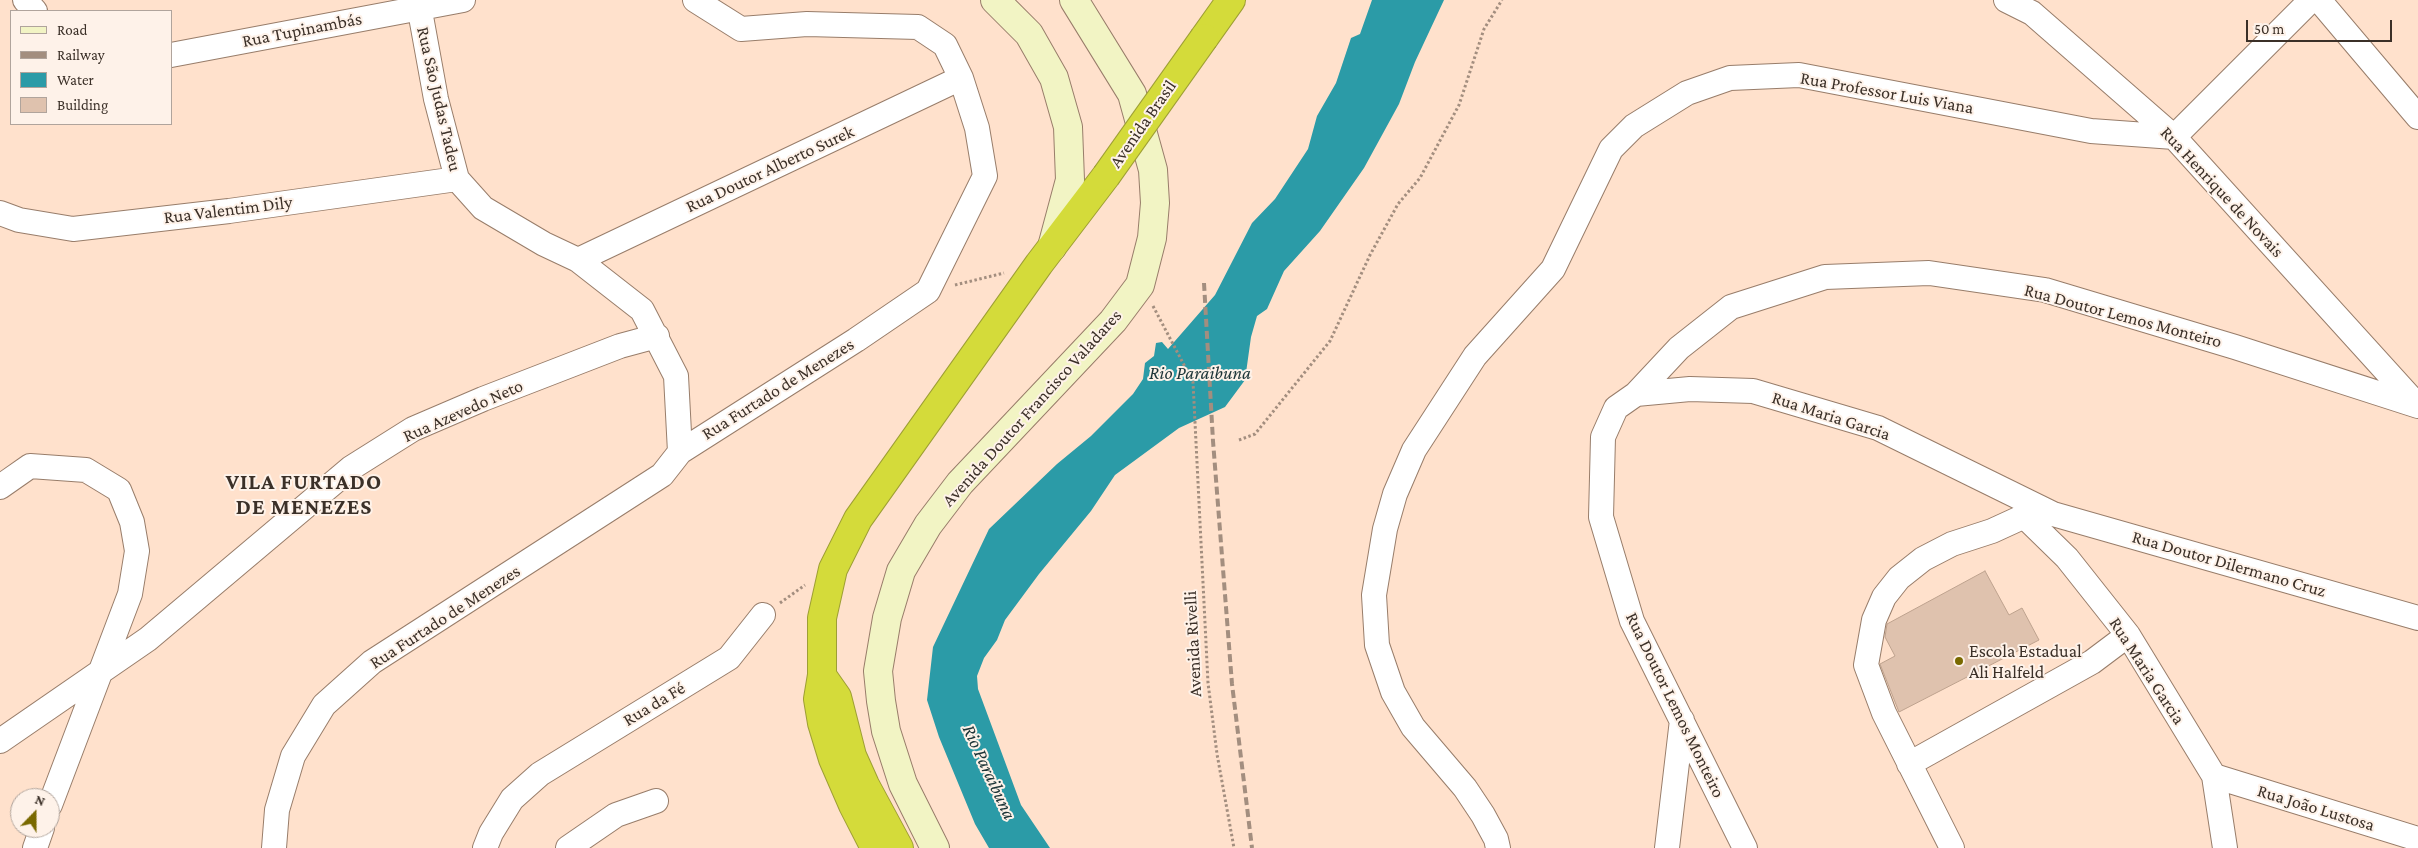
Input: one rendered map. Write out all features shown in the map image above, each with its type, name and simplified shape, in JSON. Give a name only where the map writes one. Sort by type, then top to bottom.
[{"type":"highway","name":"Avenida Brasil","points":[[1046,256],[1106,176],[1231,0]]},
{"type":"highway","points":[[875,848],[849,796],[825,732],[818,699],[822,675],[822,618],[833,569],[858,519],[1046,256]]},
{"type":"highway","points":[[822,675],[836,697],[852,756],[899,848]]},
{"type":"main road","points":[[995,0],[1030,34],[1054,78],[1068,127],[1070,180],[1046,256]]},
{"type":"main road","name":"Avenida Doutor Francisco Valadares","points":[[935,848],[903,784],[886,731],[881,701],[878,672],[887,618],[901,571],[928,525],[960,483],[1113,321],[1140,285],[1152,238],[1155,203],[1153,170],[1132,94],[1074,0]]},
{"type":"street","points":[[25,0],[35,10]]},
{"type":"street","name":"Rua Tupinambás","points":[[172,55],[418,4],[463,0]]},
{"type":"street","name":"Rua Furtado de Menezes","points":[[274,848],[277,810],[293,756],[324,706],[372,662],[662,474],[680,452],[856,340],[928,291],[985,176],[977,128],[961,78],[945,45],[918,27],[806,24],[741,29],[695,0]]},
{"type":"street","name":"Rua Henrique de Novais","points":[[2006,0],[2032,13],[2174,137],[2418,406]]},
{"type":"street","points":[[2174,137],[2311,0]]},
{"type":"street","points":[[2319,0],[2418,117]]},
{"type":"street","name":"Rua São Judas Tadeu","points":[[418,4],[436,99],[457,179],[483,208],[544,244],[578,260],[642,310],[676,376],[680,452]]},
{"type":"street","name":"Rua Professor Luis Viana","points":[[1498,848],[1496,839],[1483,815],[1465,788],[1413,727],[1393,692],[1377,645],[1374,595],[1385,529],[1395,494],[1414,450],[1475,356],[1553,269],[1611,149],[1634,126],[1688,93],[1730,78],[1799,75],[2091,131],[2174,137]]},
{"type":"street","name":"Rua Doutor Alberto Surek","points":[[578,260],[961,78]]},
{"type":"street","name":"Rua Valentim Dily","points":[[0,213],[19,220],[73,229],[229,211],[457,179]]},
{"type":"street","name":"Rua Doutor Lemos Monteiro","points":[[1745,848],[1632,621],[1602,517],[1602,437],[1616,408],[1636,394],[1679,348],[1731,307],[1825,277],[1929,273],[2045,290],[2235,347],[2418,406]]},
{"type":"street","name":"Rua Azevedo Neto","points":[[0,741],[148,638],[351,468],[414,429],[483,399],[620,346],[657,336]]},
{"type":"street","name":"Rua Maria Garcia","points":[[1636,394],[1690,389],[1753,391],[1878,428],[2033,513],[2128,635],[2214,776],[2225,848]]},
{"type":"street","points":[[0,487],[30,466],[86,470],[120,490],[132,522],[137,552],[130,594],[56,788]]},
{"type":"street","points":[[1952,848],[1884,713],[1866,665],[1874,620],[1884,597],[1899,578],[1923,559],[1952,544],[2033,513]]},
{"type":"street","name":"Rua Doutor Dilermano Cruz","points":[[2033,513],[2418,618]]},
{"type":"street","name":"Rua da Fé","points":[[485,848],[491,833],[512,799],[540,774],[729,658],[763,615]]},
{"type":"street","points":[[1909,764],[2092,662],[2128,635]]},
{"type":"street","points":[[1667,848],[1682,720]]},
{"type":"street","name":"Rua João Lustosa","points":[[2214,776],[2418,839]]},
{"type":"street","points":[[568,848],[616,815],[656,801]]},
{"type":"path","points":[[1240,440],[1255,434],[1330,341],[1370,255],[1398,204],[1420,178],[1460,105],[1484,29],[1502,0]]},
{"type":"path","points":[[928,291],[1046,256]]},
{"type":"path","name":"Avenida Rivelli","points":[[1152,304],[1193,382],[1208,683],[1217,754],[1234,848]]},
{"type":"path","points":[[763,615],[812,580],[833,569]]},
{"type":"water","name":"Rio Paraibuna","points":[[1372,0],[1444,0],[1415,62],[1399,104],[1364,168],[1320,231],[1284,271],[1267,309],[1257,316],[1251,337],[1245,380],[1225,407],[1179,428],[1115,475],[1091,511],[1039,574],[1005,620],[997,640],[984,658],[977,676],[978,689],[1021,805],[1050,848],[989,848],[975,824],[939,737],[927,700],[933,647],[989,529],[1057,464],[1091,436],[1133,394],[1143,379],[1145,363],[1154,356],[1156,343],[1162,342],[1168,349],[1215,295],[1252,223],[1275,199],[1308,149],[1317,116],[1336,83],[1351,38],[1360,34]]},
{"type":"building","points":[[1985,571],[2009,615],[2022,608],[2039,640],[1899,712],[1880,664],[1895,656],[1885,637],[1887,624]]},
{"type":"railway","points":[[1204,283],[1213,441],[1232,684],[1252,848]]},
{"type":"place","name":"Escola Estadual Ali Halfeld","points":[[1959,661]]},
{"type":"district","name":"VILA FURTADO DE MENEZES","points":[[304,494]]}]
